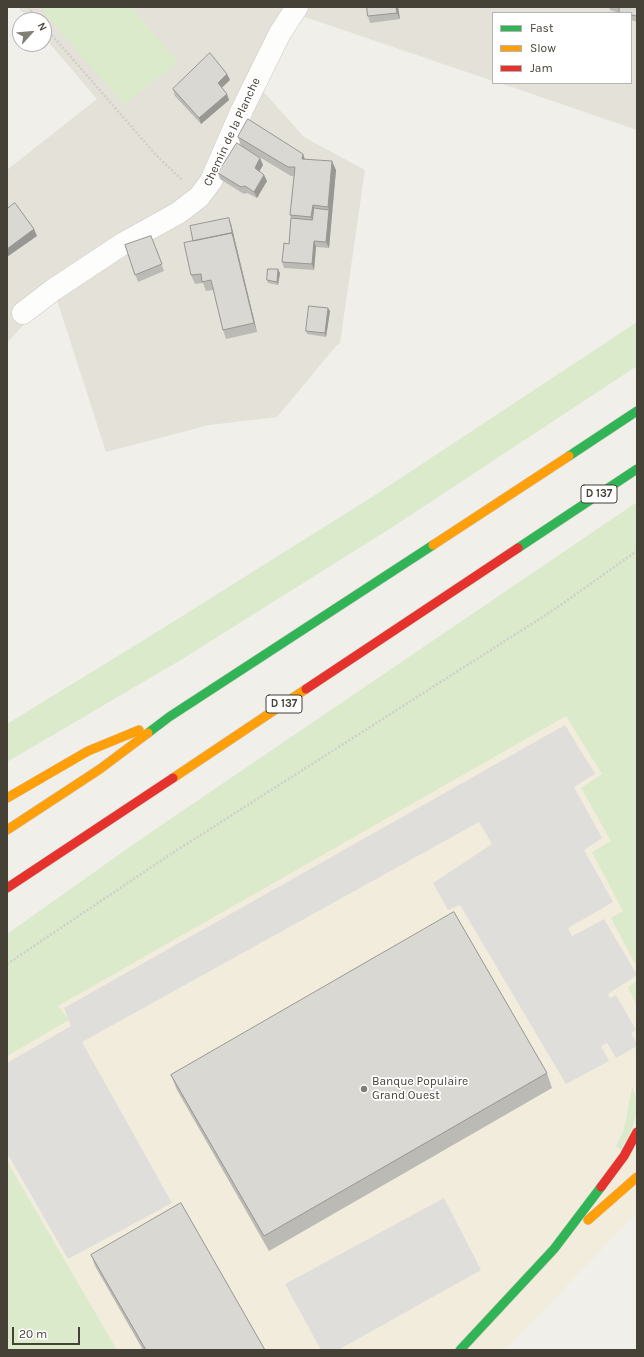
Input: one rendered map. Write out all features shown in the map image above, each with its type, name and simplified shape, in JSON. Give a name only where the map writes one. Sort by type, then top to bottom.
[{"type":"main road","points":[[7,830],[100,769],[169,717],[637,411]]},
{"type":"main road","name":"D 137","points":[[7,888],[637,469]]},
{"type":"main road","points":[[7,798],[88,751],[169,717]]},
{"type":"main road","points":[[460,1350],[554,1249],[624,1156],[637,1132]]},
{"type":"main road","points":[[554,1249],[637,1177]]},
{"type":"street","name":"Chemin de la Planche","points":[[23,313],[66,281],[124,243],[178,213],[199,197],[212,181],[249,96],[280,33],[297,7]]},
{"type":"path","points":[[52,35],[156,156],[199,197]]},
{"type":"path","points":[[7,964],[174,852],[552,611],[637,551]]},
{"type":"shaded area","points":[[18,7],[637,7],[637,130],[503,84],[632,84],[632,12],[492,12],[492,81],[302,16],[262,90],[304,137],[365,170],[340,343],[277,417],[209,425],[106,452],[56,297],[28,320],[7,343],[7,170],[97,99],[52,46],[52,12],[22,12]]},
{"type":"shaded area","points":[[637,582],[637,1213],[505,1350],[117,1350],[7,1161],[7,1005]]},
{"type":"shaded area","points":[[565,725],[595,774],[574,787],[602,838],[584,850],[613,902],[568,928],[572,936],[604,919],[637,975],[608,994],[610,998],[616,995],[636,1030],[631,1033],[637,1043],[637,1046],[616,1058],[607,1043],[601,1046],[609,1061],[566,1084],[460,905],[448,910],[433,883],[492,844],[479,822],[82,1042],[172,1203],[68,1259],[7,1153],[7,1063],[71,1026],[64,1008]]},
{"type":"shaded area","points":[[444,1198],[481,1270],[338,1350],[321,1350],[285,1284]]},
{"type":"green space","points":[[39,7],[132,7],[178,62],[124,105],[52,22],[52,12],[43,12]]},
{"type":"green space","points":[[637,322],[637,366],[391,528],[179,661],[7,762],[7,724],[372,497]]},
{"type":"green space","points":[[637,502],[637,967],[611,918],[623,911],[592,852],[611,841],[581,788],[602,774],[566,716],[58,1006],[69,1020],[7,1056],[7,934],[141,839]]},
{"type":"green space","points":[[637,981],[637,1006],[628,987]]},
{"type":"green space","points":[[632,1087],[636,1104],[635,1120],[621,1150],[616,1146],[623,1132],[626,1121]]},
{"type":"green space","points":[[7,1161],[117,1350],[7,1350]]},
{"type":"building","points":[[367,7],[396,7],[397,13],[368,16]]},
{"type":"building","points":[[620,7],[637,7],[637,16],[632,15],[632,12],[619,12]]},
{"type":"building","points":[[210,53],[227,74],[218,83],[227,94],[199,118],[173,89]]},
{"type":"building","points":[[248,119],[303,154],[302,159],[332,161],[328,207],[313,205],[311,217],[290,215],[295,167],[288,167],[238,137]]},
{"type":"building","points":[[237,143],[260,158],[255,168],[264,175],[254,192],[245,186],[241,187],[218,173]]},
{"type":"building","points":[[15,203],[34,229],[7,249],[7,209]]},
{"type":"building","points":[[314,208],[329,210],[326,242],[314,241],[312,264],[282,262],[284,243],[289,244],[291,218],[312,220]]},
{"type":"building","points":[[229,218],[233,236],[232,233],[193,241],[190,226]]},
{"type":"building","points":[[232,233],[254,323],[223,330],[211,280],[202,282],[201,274],[191,275],[184,243]]},
{"type":"building","points":[[151,236],[162,264],[135,275],[125,245]]},
{"type":"building","points":[[268,269],[278,269],[277,282],[267,280]]},
{"type":"building","points":[[309,306],[328,308],[325,333],[306,331]]},
{"type":"building","name":"Banque Populaire Grand Ouest","points":[[454,912],[547,1073],[264,1236],[171,1075]]},
{"type":"building","points":[[181,1203],[265,1350],[146,1350],[91,1255]]},
{"type":"traffic: fast","points":[[569,456],[637,411]]},
{"type":"traffic: fast","points":[[518,548],[637,469]]},
{"type":"traffic: fast","points":[[148,733],[169,717],[433,545]]},
{"type":"traffic: fast","points":[[460,1350],[554,1249],[601,1187]]},
{"type":"traffic: slow","points":[[433,545],[569,456]]},
{"type":"traffic: slow","points":[[173,778],[306,689]]},
{"type":"traffic: slow","points":[[7,798],[88,751],[139,730]]},
{"type":"traffic: slow","points":[[7,830],[100,769],[148,733]]},
{"type":"traffic: slow","points":[[588,1220],[637,1177]]},
{"type":"traffic: jam","points":[[306,689],[518,548]]},
{"type":"traffic: jam","points":[[7,888],[173,778]]},
{"type":"traffic: jam","points":[[601,1187],[624,1156],[637,1132]]},
{"type":"place","name":"Banque Populaire Grand Ouest","points":[[364,1089]]}]
